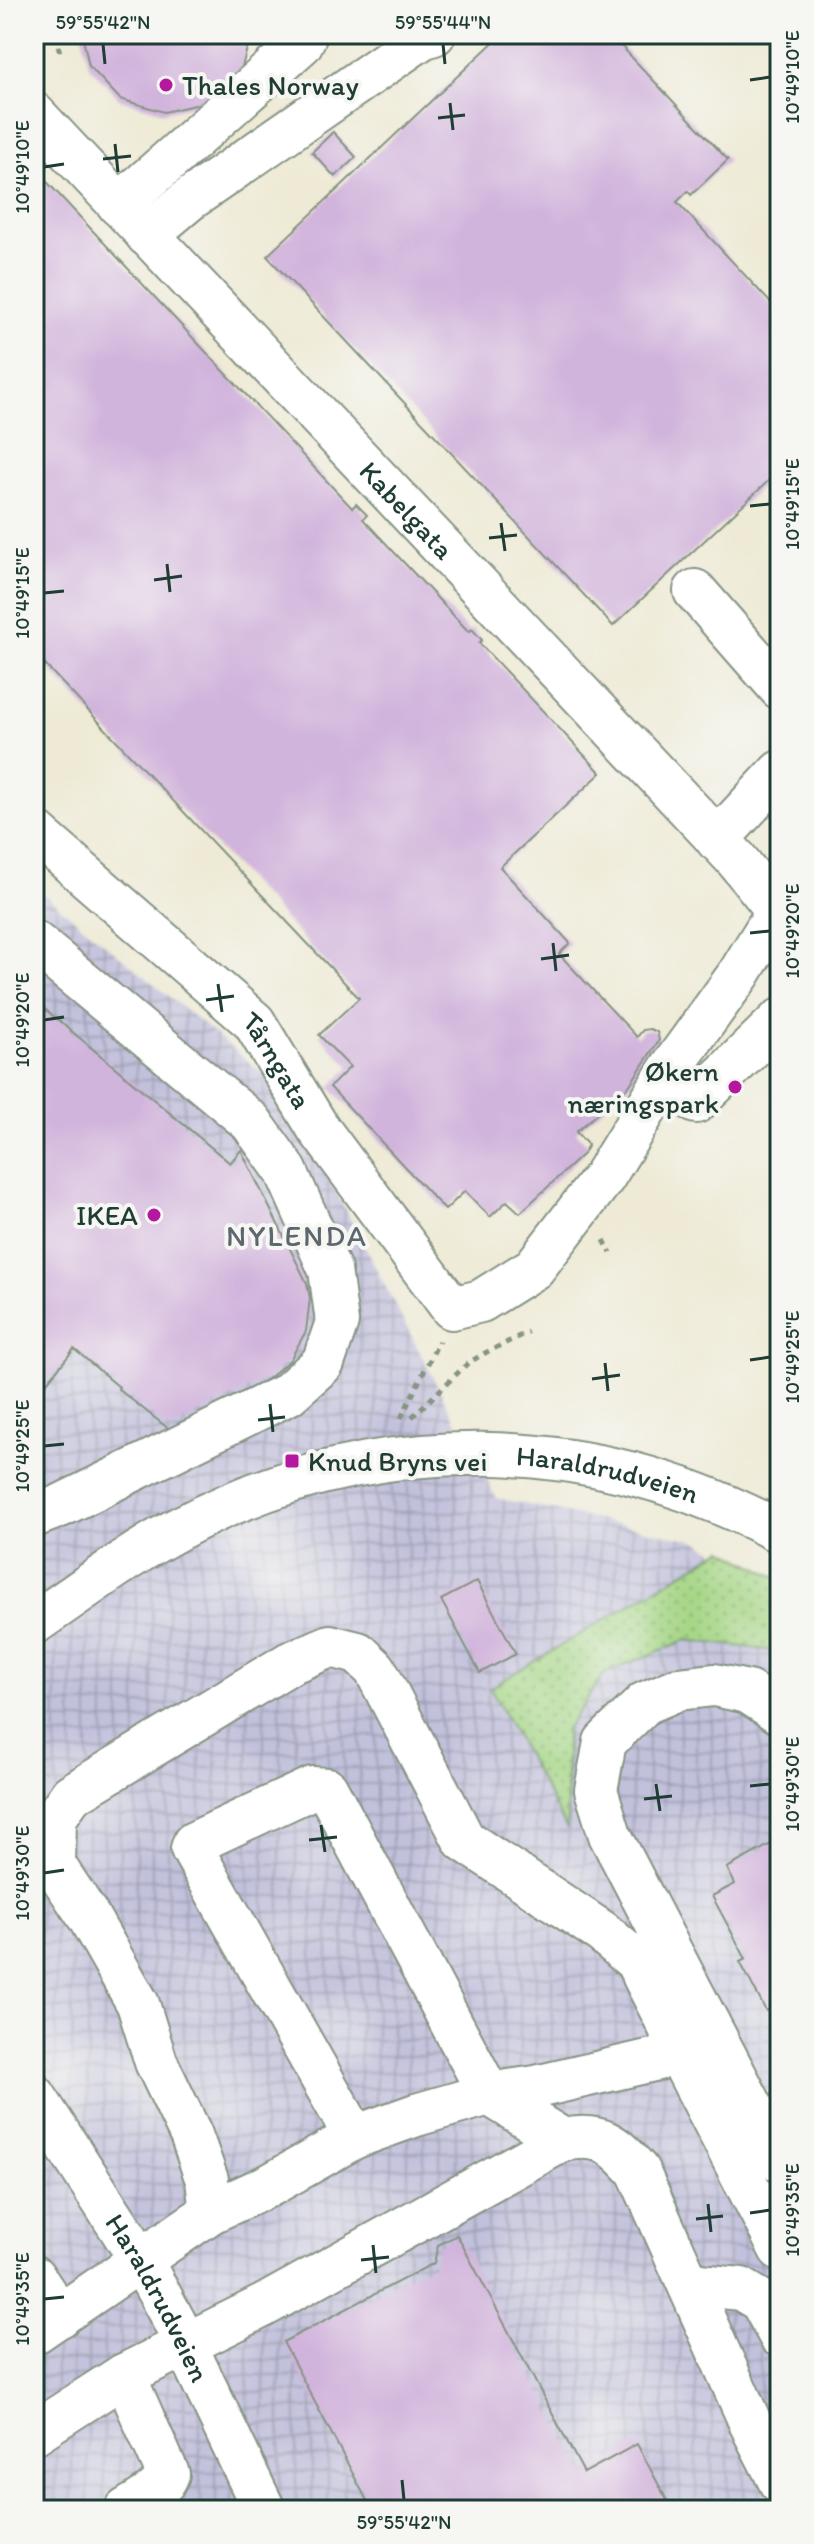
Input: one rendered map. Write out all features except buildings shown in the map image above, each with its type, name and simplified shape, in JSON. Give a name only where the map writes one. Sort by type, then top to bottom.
[{"type":"street","points":[[119,205],[301,44],[306,34]]},
{"type":"street","points":[[147,235],[190,199],[422,38],[434,34]]},
{"type":"street","name":"Kabelgata","points":[[34,114],[779,908]]},
{"type":"street","points":[[695,591],[780,688]]},
{"type":"street","points":[[717,840],[780,772]]},
{"type":"street","name":"Tårngata","points":[[34,831],[254,1022],[318,1128],[466,1305]]},
{"type":"street","points":[[466,1305],[534,1268],[604,1177],[671,1068],[739,974],[779,908]]},
{"type":"street","points":[[34,942],[251,1122],[286,1171],[330,1270],[337,1322],[323,1363],[288,1394],[34,1516]]},
{"type":"street","points":[[696,1102],[780,1020]]},
{"type":"street","name":"Haraldrudveien","points":[[34,1623],[180,1528],[223,1508],[272,1488],[320,1474],[422,1456],[488,1453],[599,1465],[707,1497],[780,1532]]},
{"type":"street","points":[[211,2212],[207,2180],[191,2135],[156,2062],[138,2004],[88,1916],[54,1865],[55,1818],[71,1795],[290,1663],[330,1646],[358,1653],[375,1669],[464,1840],[602,1932],[636,1961],[669,2026],[679,2054],[780,2249]]},
{"type":"street","points":[[780,1713],[748,1692],[714,1685],[678,1689],[645,1703],[605,1742],[596,1790],[610,1835],[780,2161]]},
{"type":"street","points":[[355,2137],[192,1849],[194,1843],[312,1788],[327,1789],[489,2094],[563,2140]]},
{"type":"street","points":[[34,2277],[47,2324],[211,2212],[270,2185],[355,2137],[489,2094],[536,2087],[679,2054]]},
{"type":"street","name":"Haraldrudveien","points":[[34,2095],[141,2260],[264,2510]]},
{"type":"street","points":[[34,2433],[124,2375],[263,2306],[563,2140],[577,2137],[600,2139],[613,2145],[638,2171],[754,2431],[778,2472]]},
{"type":"street","points":[[689,2284],[741,2289],[761,2301],[780,2336]]},
{"type":"street","points":[[124,2375],[168,2474],[160,2487],[126,2510]]},
{"type":"path","points":[[55,34],[61,56]]},
{"type":"path","points":[[396,1430],[437,1345],[466,1305]]},
{"type":"path","points":[[404,1423],[468,1363],[528,1332]]},
{"type":"shaded area","points":[[34,886],[282,1089],[496,1498],[697,1541],[780,1588],[780,2510],[34,2510]]},
{"type":"green space","points":[[723,1549],[780,1579],[780,1659],[768,1650],[686,1640],[605,1673],[566,1729],[567,1829],[490,1688]]},
{"type":"place","name":"Thales Norway","points":[[166,85]]},
{"type":"place","name":"Økern næringspark","points":[[735,1087]]},
{"type":"place","name":"IKEA","points":[[154,1215]]},
{"type":"place","name":"Knud Bryns vei","points":[[292,1461]]},
{"type":"district","name":"NYLENDA","points":[[297,1235]]}]
